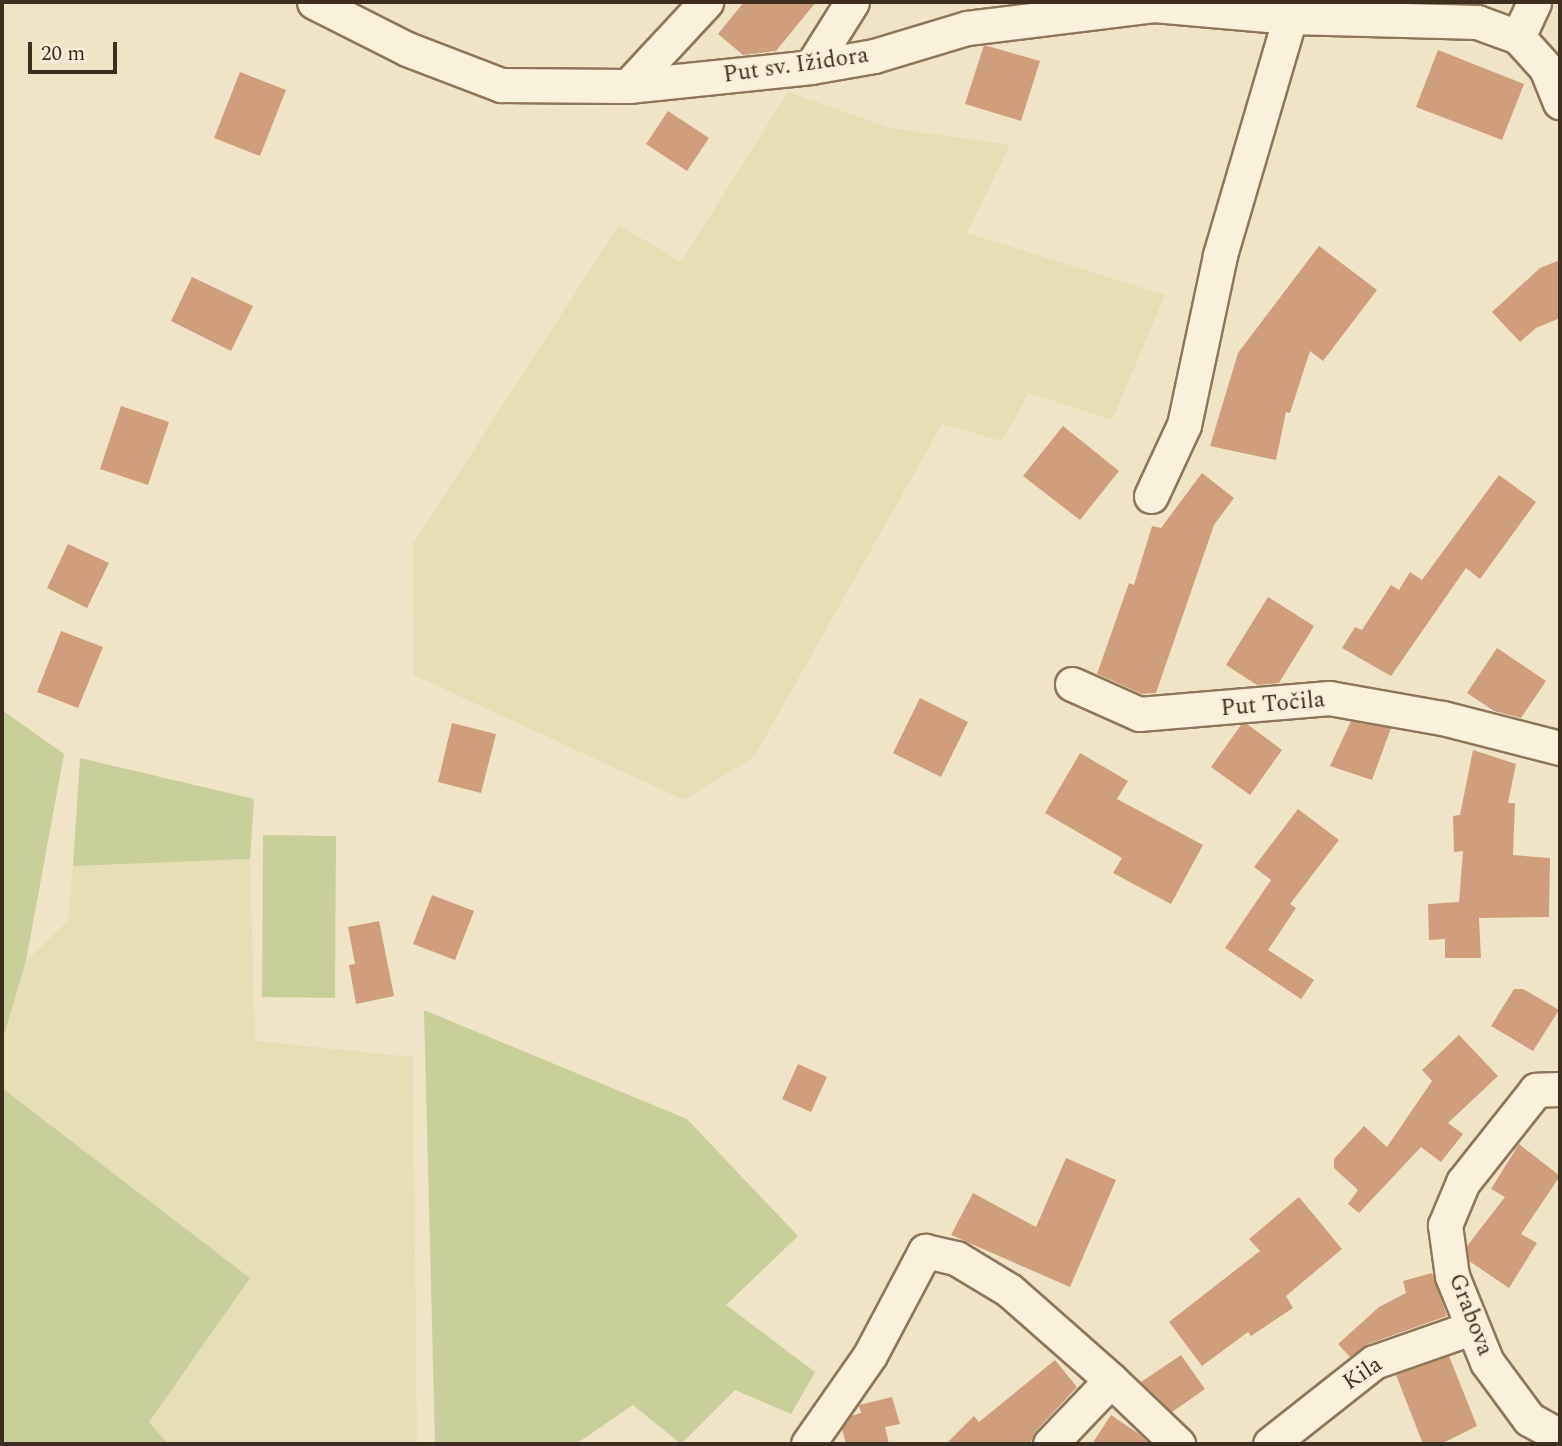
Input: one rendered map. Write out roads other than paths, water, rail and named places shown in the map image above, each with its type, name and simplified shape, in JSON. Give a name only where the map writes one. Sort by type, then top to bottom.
[{"type":"street","name":"Put sv. Ižidora","points":[[314,2],[407,49],[501,85],[628,86],[811,67],[874,56],[967,28],[1154,5],[1290,17],[1477,22],[1518,37],[1546,68],[1560,102]]},
{"type":"street","points":[[628,86],[706,2]]},
{"type":"street","points":[[811,67],[852,2]]},
{"type":"street","points":[[1518,37],[1534,2]]},
{"type":"street","points":[[1151,496],[1184,425],[1220,255],[1290,17]]},
{"type":"street","name":"Put Točila","points":[[1072,684],[1139,714],[1329,698],[1443,718],[1560,748]]},
{"type":"street","name":"Grabova","points":[[1560,1089],[1535,1090],[1463,1182],[1444,1225],[1452,1276],[1487,1362],[1529,1419],[1560,1436]]},
{"type":"street","points":[[808,1444],[870,1355],[925,1251],[956,1258],[1009,1290],[1111,1380],[1178,1444]]},
{"type":"street","name":"Kila","points":[[1270,1444],[1374,1362],[1471,1328]]},
{"type":"street","points":[[1050,1444],[1111,1380]]}]
